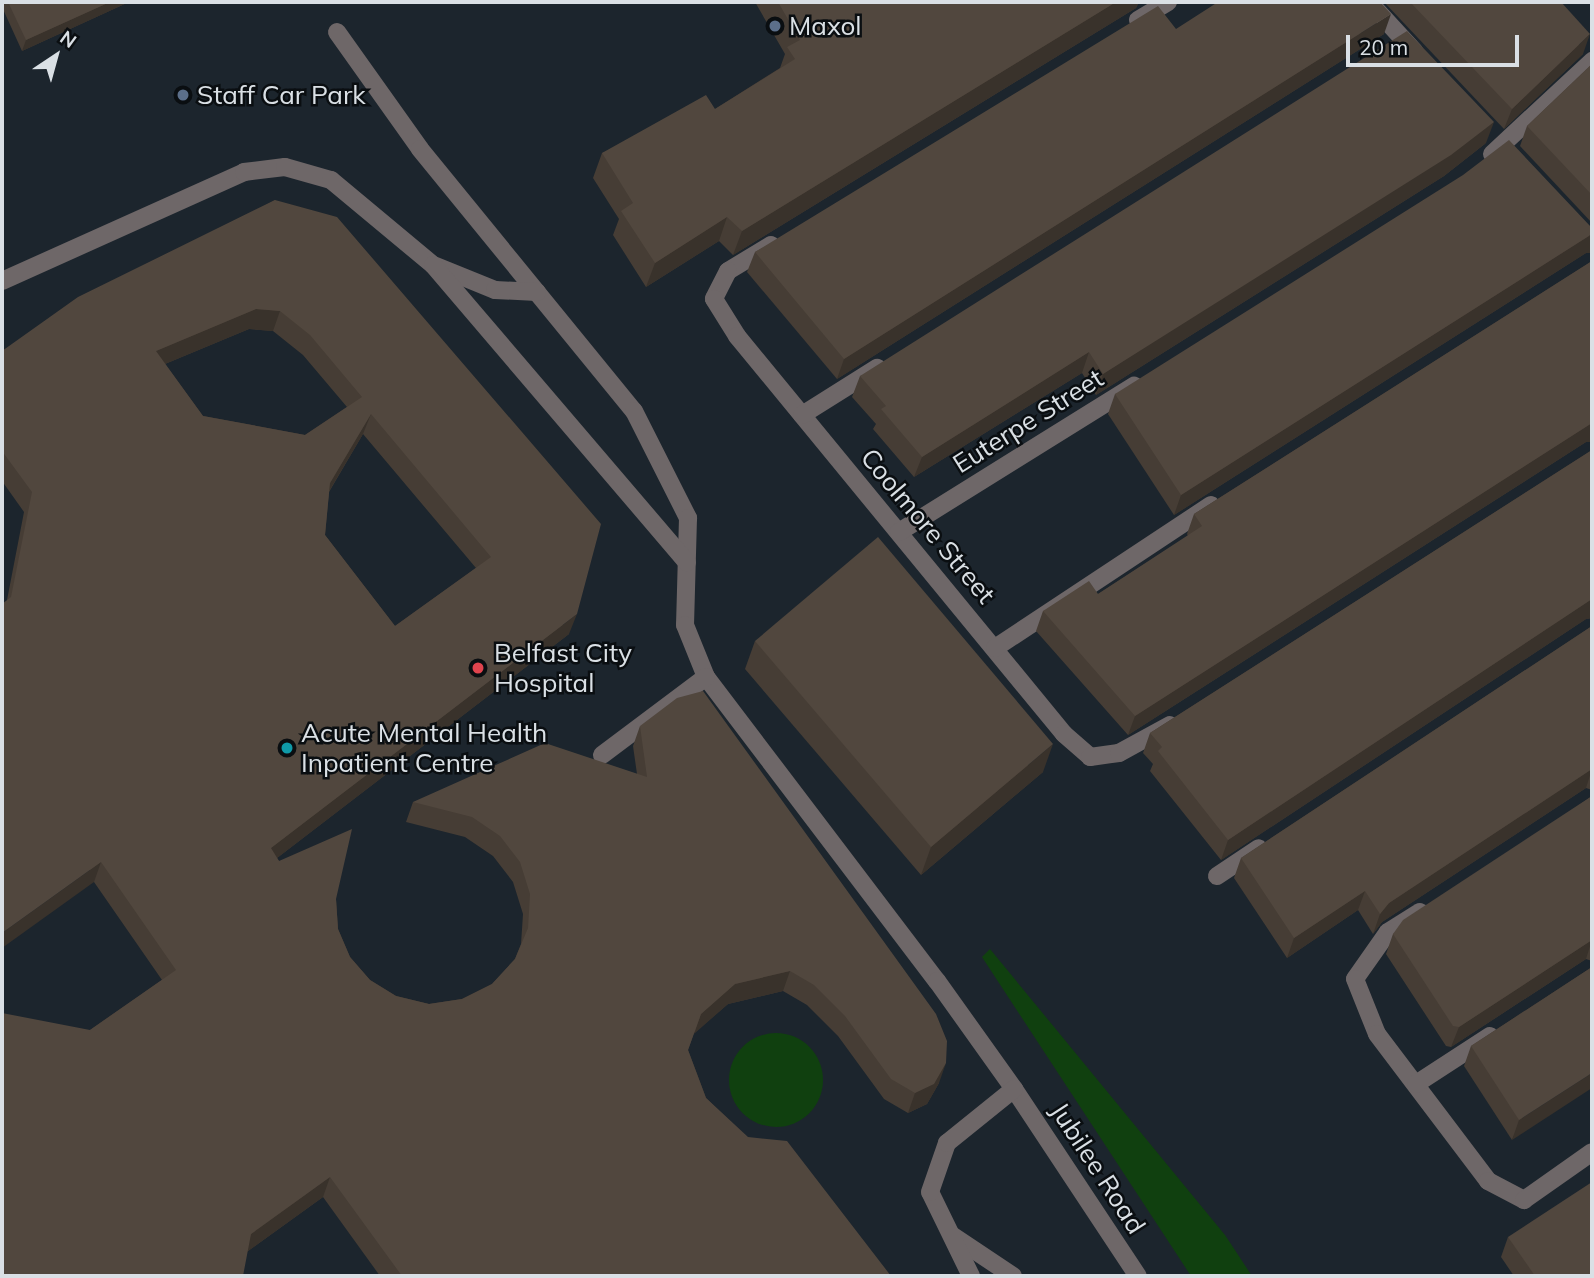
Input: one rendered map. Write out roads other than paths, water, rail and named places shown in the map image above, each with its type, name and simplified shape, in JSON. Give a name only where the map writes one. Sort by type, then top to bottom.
[{"type":"street","points":[[1127,27],[1168,2]]},
{"type":"street","points":[[1369,2],[1395,41],[1428,67]]},
{"type":"street","name":"Jubilee Road","points":[[337,32],[420,149],[634,411],[688,518],[685,625],[706,677],[878,901],[1014,1089],[1138,1276]]},
{"type":"street","points":[[1481,162],[1506,152],[1592,61]]},
{"type":"street","points":[[1483,127],[1506,152]]},
{"type":"street","points":[[2,281],[244,172],[285,167],[331,180],[433,265],[687,562]]},
{"type":"street","name":"Coolmore Street","points":[[787,235],[728,271],[714,299],[737,336],[1064,734],[1090,757],[1119,753],[1185,716]]},
{"type":"street","points":[[433,265],[495,290],[537,292]]},
{"type":"street","points":[[802,415],[896,355]]},
{"type":"street","name":"Euterpe Street","points":[[900,532],[1154,373]]},
{"type":"street","points":[[995,648],[1232,492]]},
{"type":"street","points":[[602,755],[706,677]]},
{"type":"street","points":[[1217,876],[1274,838]]},
{"type":"street","points":[[1434,902],[1388,932],[1355,979],[1377,1034],[1488,1181],[1524,1200],[1592,1152]]},
{"type":"street","points":[[1416,1084],[1504,1026]]},
{"type":"street","points":[[971,1276],[930,1192],[947,1143],[1014,1089]]},
{"type":"street","points":[[953,1236],[1013,1276]]},
{"type":"place","name":"Maxol","points":[[775,26]]},
{"type":"place","name":"Staff Car Park","points":[[183,95]]},
{"type":"place","name":"Belfast City Hospital","points":[[478,668]]},
{"type":"place","name":"Acute Mental Health Inpatient Centre","points":[[287,748]]}]
